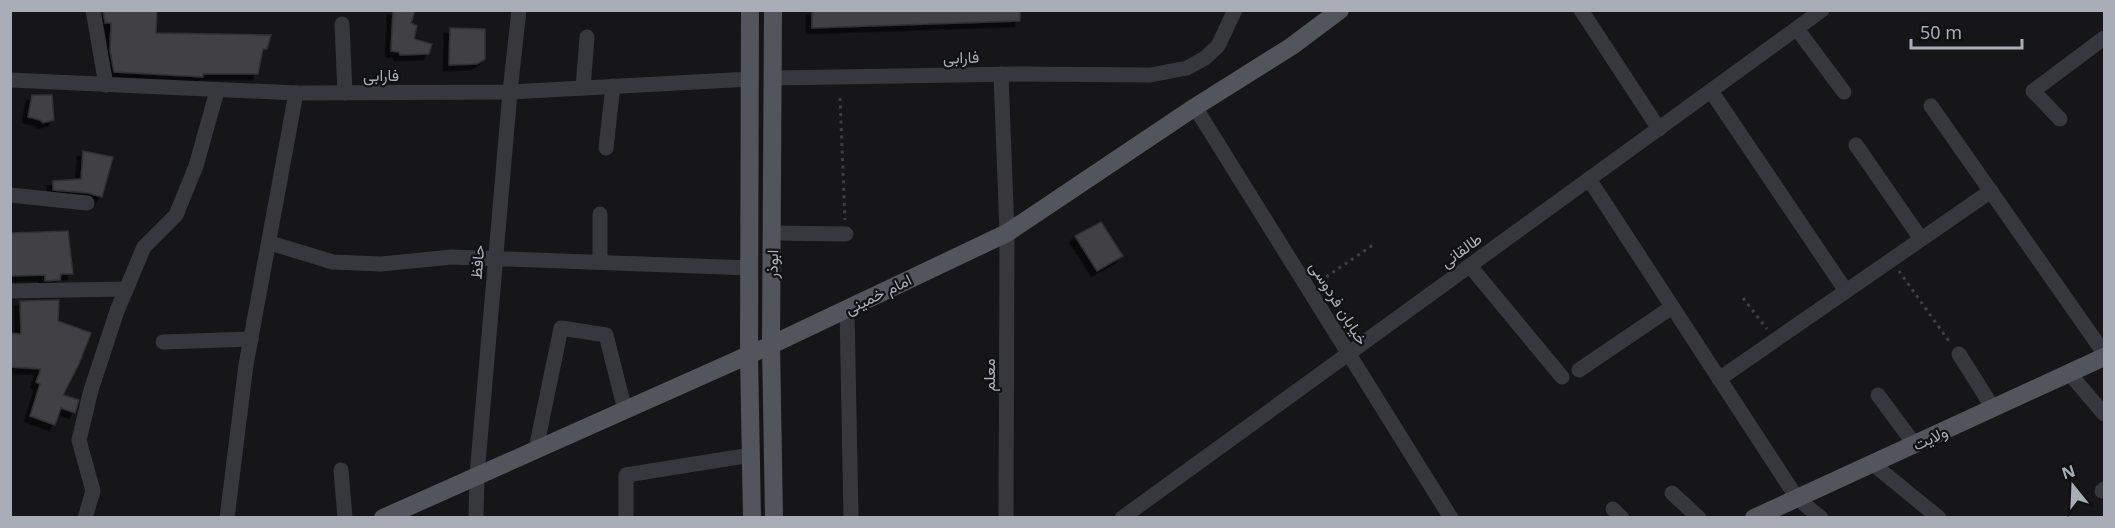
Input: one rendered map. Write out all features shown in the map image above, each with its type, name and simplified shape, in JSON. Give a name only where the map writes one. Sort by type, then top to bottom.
[{"type":"main road","name":"ابوذر","points":[[750,10],[749,355],[752,518]]},
{"type":"main road","name":"ابوذر","points":[[773,10],[771,345],[774,518]]},
{"type":"main road","name":"امام خمینی","points":[[383,518],[771,345],[1007,233],[1195,107],[1292,46],[1340,10]]},
{"type":"main road","name":"ولایت","points":[[1754,518],[2104,355]]},
{"type":"street","points":[[93,10],[106,85]]},
{"type":"street","name":"حافظ","points":[[476,518],[477,475],[495,260],[519,10]]},
{"type":"street","name":"فارابی","points":[[774,78],[1001,74],[1150,75],[1187,68],[1205,58],[1218,46],[1235,10]]},
{"type":"street","points":[[1581,10],[1659,129]]},
{"type":"street","name":"طالقانی","points":[[1122,518],[1822,10]]},
{"type":"street","points":[[342,24],[345,93]]},
{"type":"street","points":[[1797,29],[1844,92]]},
{"type":"street","points":[[583,88],[587,37]]},
{"type":"street","points":[[2060,119],[2033,91],[2104,38]]},
{"type":"street","name":"معلم","points":[[1001,74],[1007,233],[1010,514]]},
{"type":"street","name":"فارابی","points":[[10,80],[217,91],[345,93],[510,92],[751,79]]},
{"type":"street","points":[[606,148],[613,86]]},
{"type":"street","points":[[86,518],[93,490],[79,440],[91,390],[117,311],[144,247],[177,215],[196,166],[217,91]]},
{"type":"street","points":[[1712,91],[1846,291]]},
{"type":"street","points":[[227,518],[251,339],[296,93]]},
{"type":"street","points":[[1931,106],[2104,355]]},
{"type":"street","name":"خیابان فردوسی","points":[[1195,107],[1451,518]]},
{"type":"street","points":[[1856,145],[1921,239]]},
{"type":"street","points":[[1589,179],[1797,498],[1821,518]]},
{"type":"street","points":[[1719,379],[1990,191]]},
{"type":"street","points":[[10,195],[87,203]]},
{"type":"street","points":[[600,214],[600,262]]},
{"type":"street","points":[[772,233],[846,234]]},
{"type":"street","points":[[270,243],[333,262],[381,264],[452,257],[750,268]]},
{"type":"street","points":[[1470,266],[1562,377]]},
{"type":"street","points":[[10,291],[126,289]]},
{"type":"street","points":[[1579,370],[1672,307]]},
{"type":"street","points":[[848,309],[851,518]]},
{"type":"street","points":[[536,449],[561,328],[606,334],[625,410]]},
{"type":"street","points":[[163,342],[251,339]]},
{"type":"street","points":[[1959,354],[1993,408]]},
{"type":"street","points":[[2069,373],[2104,414]]},
{"type":"street","points":[[1878,395],[1915,445]]},
{"type":"street","points":[[626,518],[626,475],[751,455]]},
{"type":"street","points":[[1873,464],[1939,518]]},
{"type":"street","points":[[341,470],[345,518]]},
{"type":"street","points":[[1672,493],[1699,518]]},
{"type":"path","points":[[840,98],[846,234]]},
{"type":"path","points":[[1308,289],[1373,245]]},
{"type":"path","points":[[1892,260],[1959,354]]},
{"type":"path","points":[[1743,298],[1775,340]]},
{"type":"building","points":[[103,10],[157,10],[156,33],[271,35],[267,49],[263,49],[258,74],[203,74],[203,77],[114,72],[110,50],[111,23],[105,23]]},
{"type":"building","points":[[393,10],[415,10],[411,23],[417,26],[414,39],[432,44],[429,54],[400,55],[399,52],[391,51]]},
{"type":"building","points":[[812,10],[1020,10],[1020,21],[812,28]]},
{"type":"building","points":[[450,28],[485,29],[485,59],[477,64],[449,65]]},
{"type":"building","points":[[32,95],[52,95],[54,120],[43,123],[28,117]]},
{"type":"building","points":[[83,151],[113,157],[102,197],[88,193],[53,190],[53,181],[81,179]]},
{"type":"building","points":[[1101,222],[1123,256],[1097,271],[1075,236]]},
{"type":"building","points":[[68,231],[73,274],[61,274],[60,280],[45,281],[45,275],[10,276],[10,233]]},
{"type":"building","points":[[59,300],[58,321],[91,333],[79,364],[63,395],[79,400],[75,413],[61,408],[55,425],[30,416],[40,384],[36,382],[41,369],[10,367],[10,333],[21,334],[20,301]]}]
